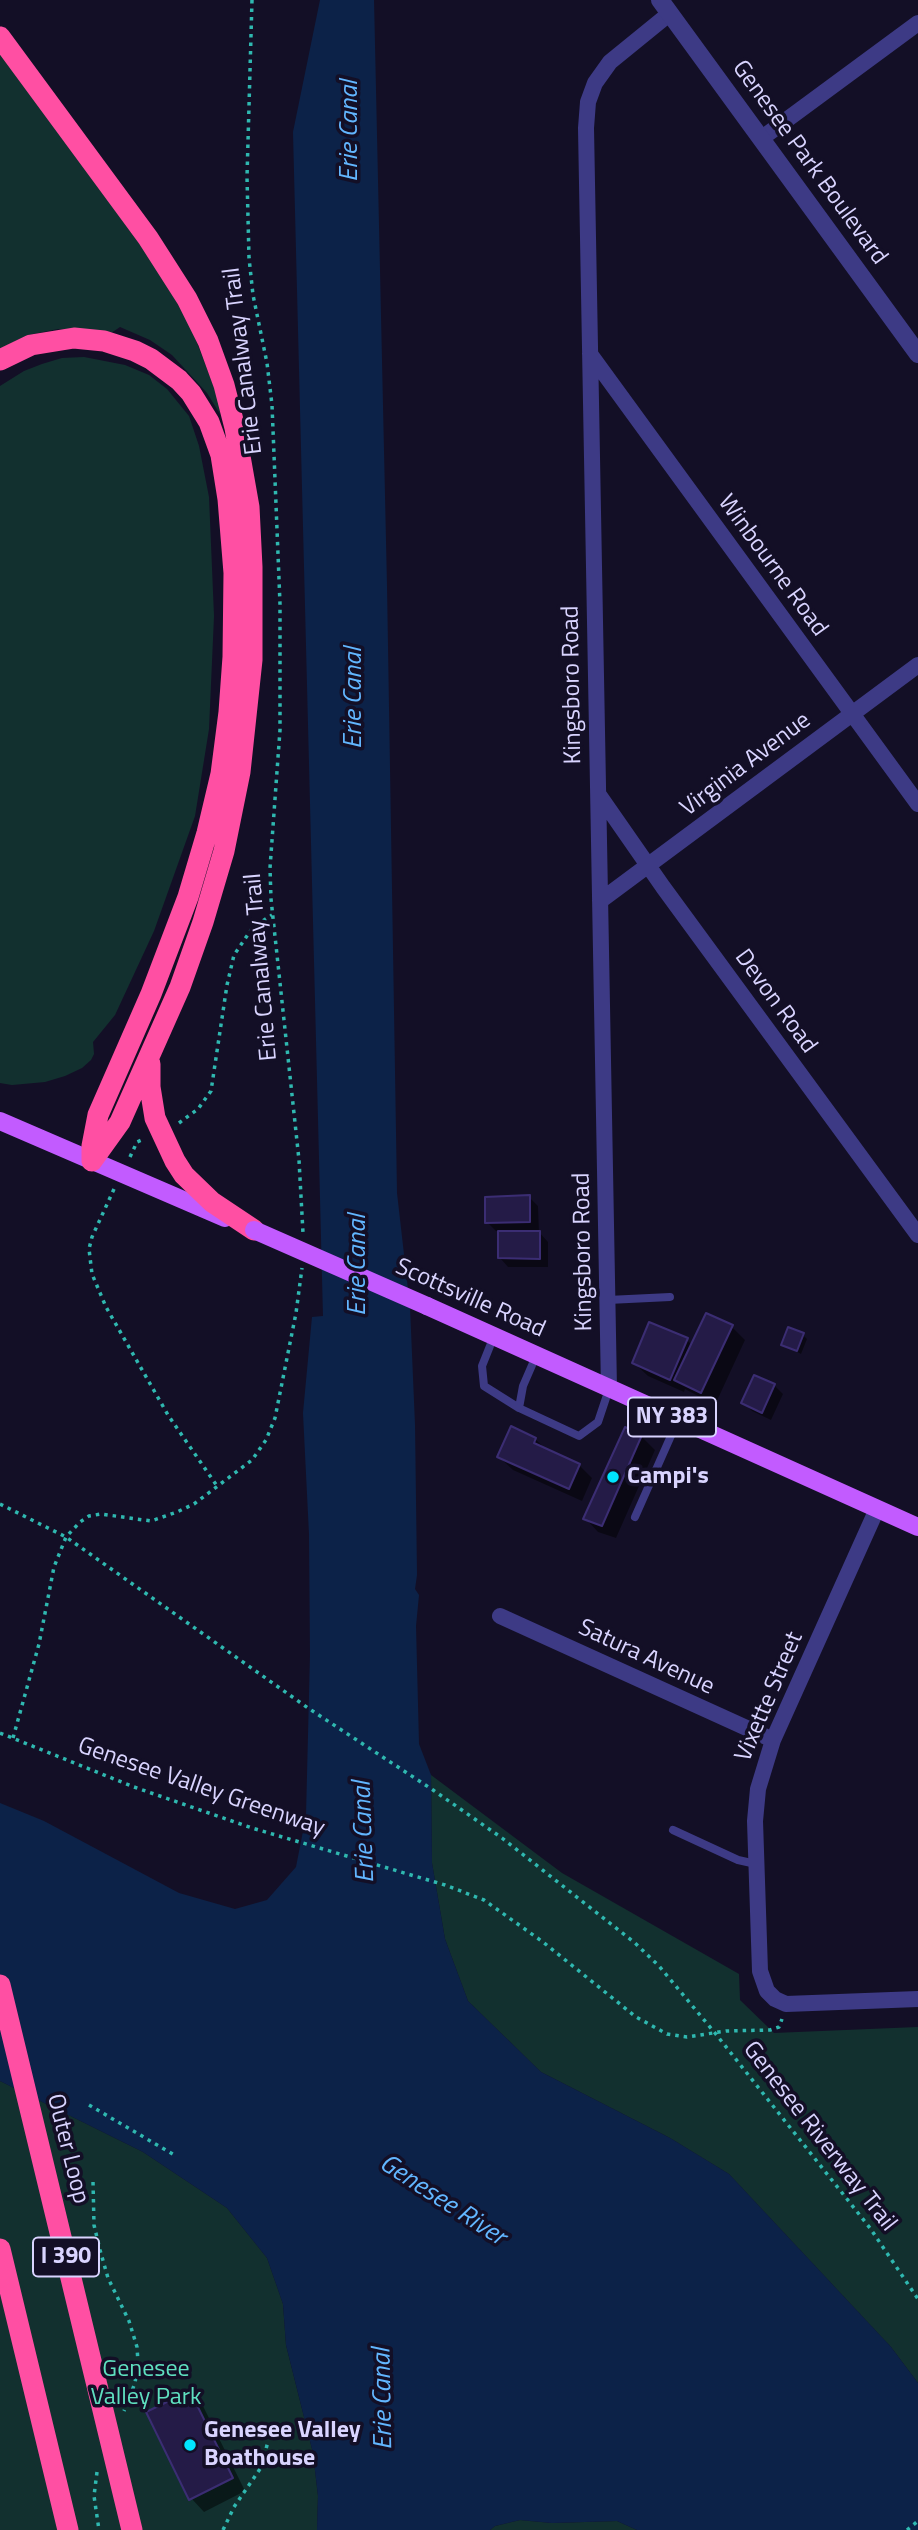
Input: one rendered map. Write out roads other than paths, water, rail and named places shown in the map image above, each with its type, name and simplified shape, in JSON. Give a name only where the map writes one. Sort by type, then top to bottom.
[{"type":"highway","points":[[0,37],[148,238],[187,299],[208,341],[225,385],[245,481],[251,545],[253,631],[247,718],[240,772],[211,898],[184,976],[120,1122],[92,1161]]},
{"type":"highway","points":[[0,360],[31,345],[74,338],[104,341],[151,359],[179,380],[191,393],[209,422],[221,455],[228,499],[234,583],[233,657],[219,783],[184,909],[151,995],[98,1115],[92,1161]]},
{"type":"highway","points":[[154,1045],[150,1087],[155,1118],[167,1147],[184,1175],[197,1188],[226,1213],[254,1230]]},
{"type":"highway","name":"Outer Loop","points":[[0,1985],[132,2530]]},
{"type":"highway","name":"I 390","points":[[0,2249],[68,2530]]},
{"type":"main road","name":"Scottsville Road","points":[[0,1121],[427,1306],[918,1527]]},
{"type":"street","name":"Genesee Park Boulevard","points":[[664,7],[917,351]]},
{"type":"street","name":"Kingsboro Road","points":[[609,1389],[586,128],[588,102],[595,83],[610,62],[664,7]]},
{"type":"street","points":[[762,138],[918,23]]},
{"type":"street","name":"Winbourne Road","points":[[590,354],[918,804]]},
{"type":"street","name":"Virginia Avenue","points":[[600,901],[918,665]]},
{"type":"street","name":"Devon Road","points":[[598,795],[918,1235]]},
{"type":"street","name":"Vixette Street","points":[[877,1509],[773,1740],[756,1800],[760,1971],[771,1996],[786,2004],[918,1999]]},
{"type":"street","name":"Satura Avenue","points":[[500,1616],[773,1740]]},
{"type":"lane","points":[[608,1300],[670,1297]]},
{"type":"lane","points":[[494,1336],[482,1366],[484,1385],[519,1408],[579,1436],[598,1422],[609,1389]]},
{"type":"lane","points":[[519,1408],[523,1386],[536,1356]]},
{"type":"lane","points":[[635,1517],[678,1420]]},
{"type":"lane","points":[[673,1830],[738,1860],[756,1864]]},
{"type":"water","points":[[320,0],[374,0],[397,1193],[410,1307],[415,1425],[419,1744],[431,1775],[432,1863],[445,1939],[468,2001],[541,2072],[670,2138],[729,2174],[891,2347],[918,2383],[918,2530],[637,2530],[617,2521],[552,2523],[520,2520],[495,2526],[490,2530],[317,2530],[318,2496],[313,2453],[286,2345],[283,2304],[267,2258],[227,2208],[143,2152],[0,2081],[0,1803],[44,1821],[179,1893],[235,1909],[267,1900],[296,1867],[306,1816],[310,1655],[309,1534],[303,1413],[312,1317],[323,1316],[293,132]]},
{"type":"place","name":"Campi's","points":[[613,1477]]},
{"type":"place","name":"Genesee Valley Boathouse","points":[[190,2445]]},
{"type":"water label","name":"Erie Canal","points":[[351,131]]},
{"type":"water label","name":"Erie Canal","points":[[355,698]]},
{"type":"water label","name":"Erie Canal","points":[[359,1265]]},
{"type":"water label","name":"Erie Canal","points":[[365,1832]]},
{"type":"water label","name":"Genesee River","points":[[442,2201]]},
{"type":"water label","name":"Erie Canal","points":[[384,2399]]},
{"type":"park label","name":"Genesee Valley Park","points":[[146,2384]]}]
